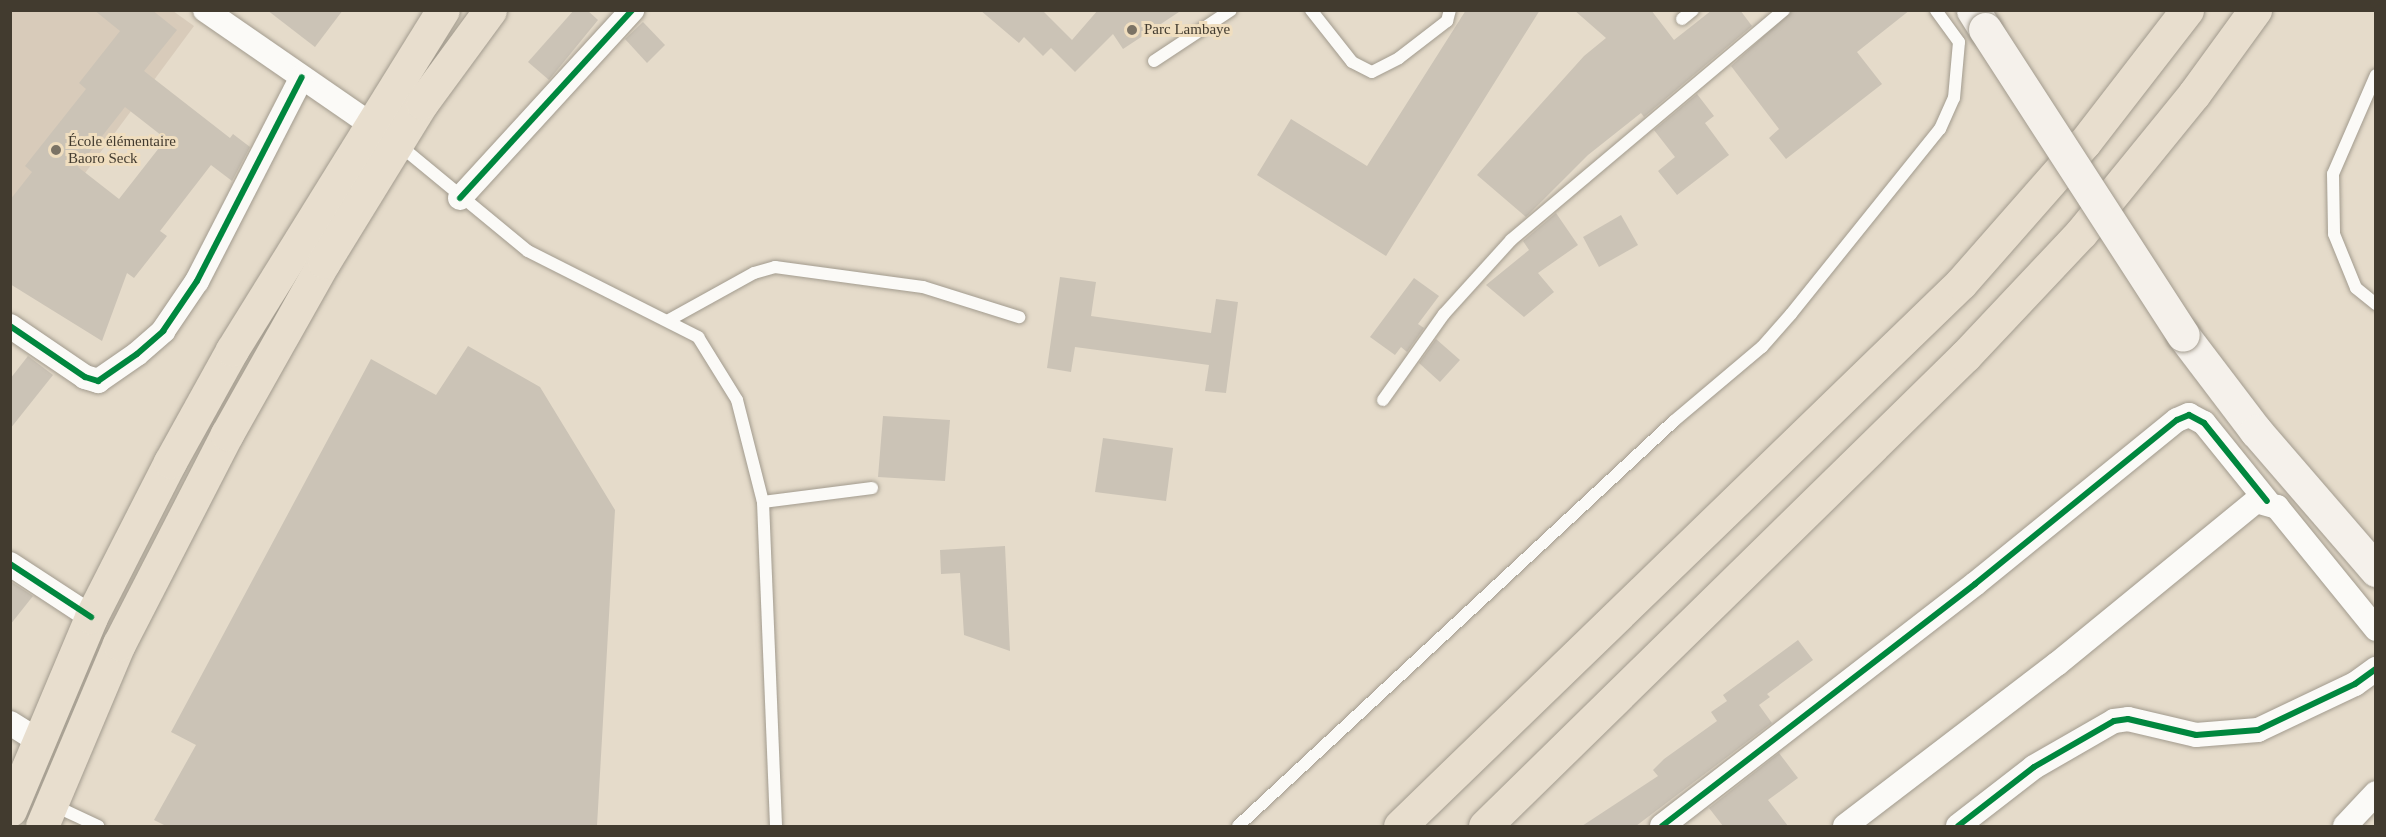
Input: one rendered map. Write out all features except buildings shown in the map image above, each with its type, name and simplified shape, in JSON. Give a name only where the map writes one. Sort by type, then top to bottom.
[{"type":"highway","points":[[46,815],[119,644],[227,434],[324,262],[443,10]]},
{"type":"highway","points":[[10,810],[24,731],[91,617],[232,350],[385,134],[490,10]]},
{"type":"highway","points":[[1400,826],[1961,283],[2085,142],[2187,10]]},
{"type":"highway","points":[[1485,826],[1996,323],[2081,233],[2194,94],[2255,10]]},
{"type":"street","points":[[205,10],[385,134]]},
{"type":"street","points":[[460,198],[632,10]]},
{"type":"street","points":[[1979,20],[2183,334],[2256,431],[2376,570]]},
{"type":"street","points":[[15,338],[85,377],[98,381],[114,373],[154,338],[197,281],[302,77]]},
{"type":"street","points":[[1662,826],[1975,584],[2177,420],[2189,415],[2204,423],[2267,501],[2308,543],[2376,628]]},
{"type":"street","points":[[1845,826],[2057,664],[2247,507],[2256,501],[2267,501]]},
{"type":"street","points":[[10,564],[91,617]]},
{"type":"street","points":[[1968,823],[2034,767],[2114,721],[2128,719],[2196,735],[2258,730],[2355,684],[2376,669]]},
{"type":"street","points":[[2345,826],[2376,793]]},
{"type":"lane","points":[[1154,61],[1231,10]]},
{"type":"lane","points":[[1311,10],[1352,62],[1372,72],[1399,58],[1447,21],[1450,10]]},
{"type":"lane","points":[[1682,19],[1693,10]]},
{"type":"lane","points":[[1383,400],[1444,314],[1511,240],[1784,10]]},
{"type":"lane","points":[[1238,826],[1674,420],[1762,346],[1791,314],[1940,129],[1954,99],[1959,42],[1936,10]]},
{"type":"lane","points":[[2374,80],[2333,174],[2334,234],[2356,288],[2376,304]]},
{"type":"lane","points":[[385,134],[460,198],[528,251],[669,320],[698,337],[737,400],[763,502],[776,826]]},
{"type":"lane","points":[[669,320],[754,273],[775,267],[923,288],[1019,317]]},
{"type":"lane","points":[[763,502],[872,488]]},
{"type":"lane","points":[[46,815],[98,826]]},
{"type":"shaded area","name":"École élémentaire Baoro Seck","points":[[11,11],[173,11],[194,26],[11,273]]},
{"type":"cycle path","points":[[460,198],[632,10]]},
{"type":"cycle path","points":[[10,326],[85,377],[98,381],[137,354],[163,331],[197,281],[302,77]]},
{"type":"cycle path","points":[[1662,826],[1975,584],[2177,420],[2189,415],[2204,423],[2267,501]]},
{"type":"cycle path","points":[[10,564],[91,617]]},
{"type":"cycle path","points":[[1958,826],[2034,767],[2114,721],[2128,719],[2196,735],[2258,730],[2355,684],[2376,669]]},
{"type":"place","name":"Parc Lambaye","points":[[1132,30]]},
{"type":"place","name":"École élémentaire Baoro Seck","points":[[56,150]]}]
